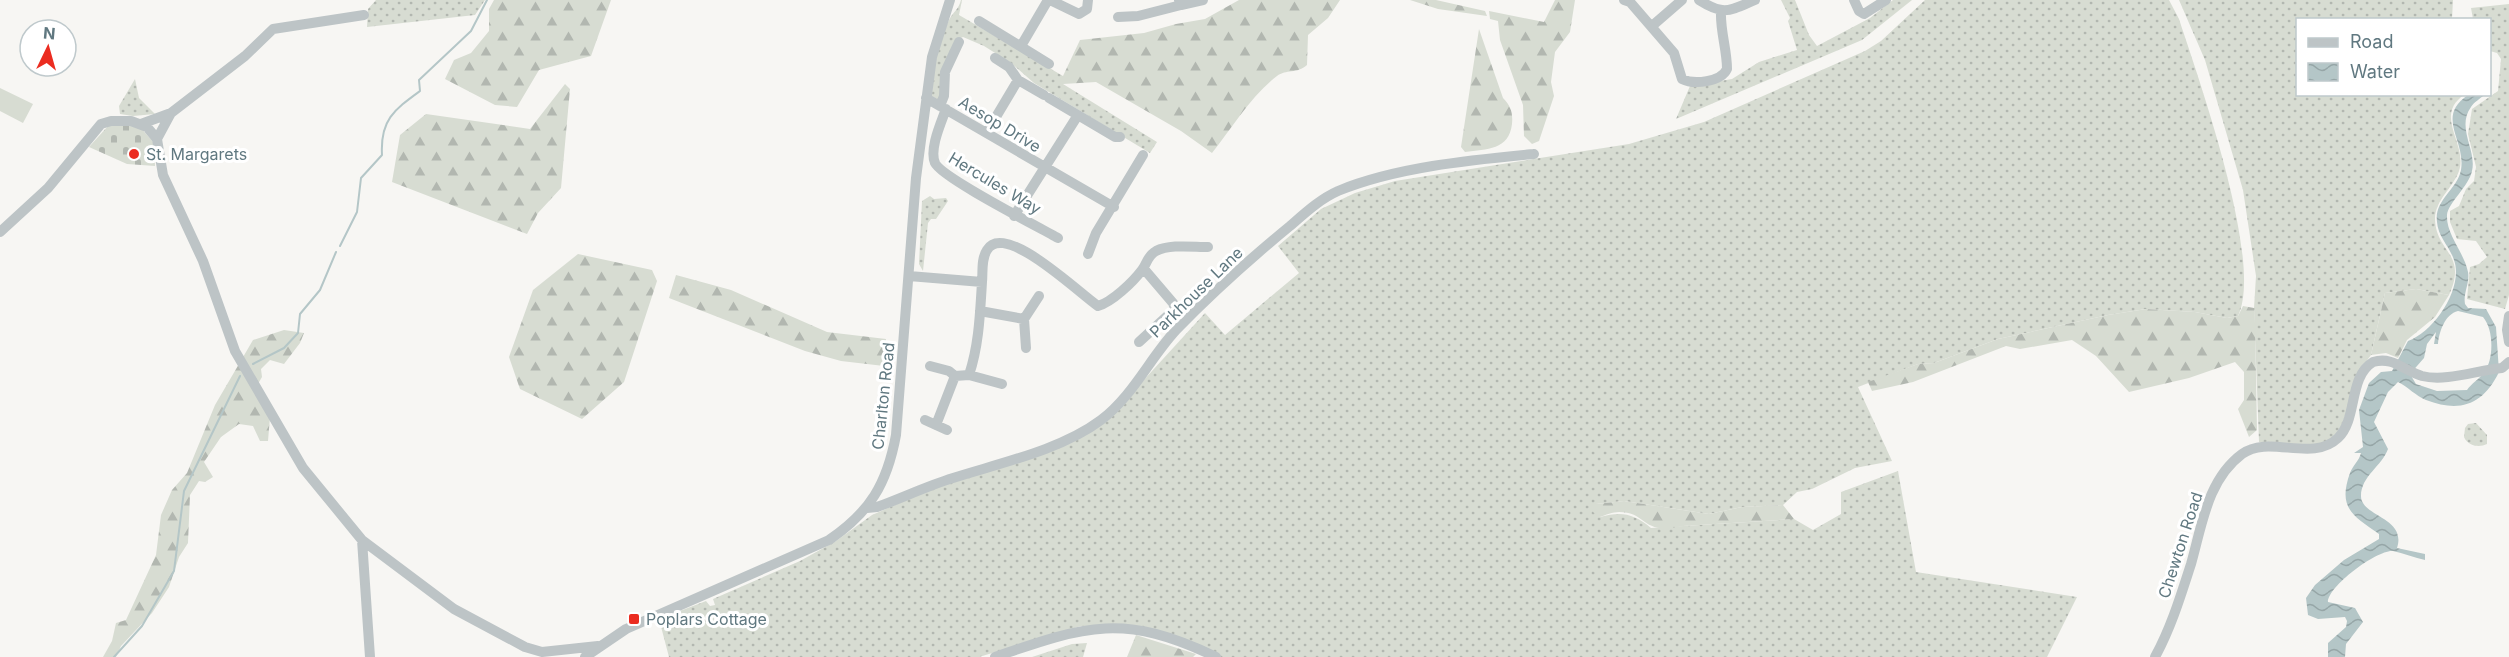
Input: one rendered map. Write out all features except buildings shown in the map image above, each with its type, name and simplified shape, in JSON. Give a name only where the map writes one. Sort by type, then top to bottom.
[{"type":"street","name":"Charlton Road","points":[[585,657],[626,628],[813,549],[839,533],[867,508],[885,478],[894,445],[916,178],[926,98],[932,57],[950,0]]},
{"type":"street","points":[[1021,46],[1049,0],[1079,14],[1087,9],[1088,0]]},
{"type":"street","points":[[1118,17],[1138,16],[1180,2],[1203,0]]},
{"type":"street","points":[[1624,0],[1630,2],[1674,53],[1682,79],[1695,82],[1718,78],[1727,69],[1726,44],[1720,25],[1721,11]]},
{"type":"street","points":[[1652,26],[1682,0]]},
{"type":"street","points":[[1699,0],[1721,11],[1729,11],[1755,0]]},
{"type":"street","points":[[1854,0],[1859,11],[1864,14],[1886,0]]},
{"type":"street","points":[[141,124],[171,113],[245,57],[273,29],[364,15]]},
{"type":"street","points":[[980,21],[1049,64]]},
{"type":"street","name":"Aesop Drive","points":[[943,108],[945,72],[958,42]]},
{"type":"street","points":[[995,58],[1009,67],[1018,80],[1115,137],[1120,136]]},
{"type":"street","points":[[987,132],[1018,80]]},
{"type":"street","name":"Aesop Drive","points":[[926,98],[1114,207]]},
{"type":"street","name":"Hercules Way","points":[[943,108],[934,154],[937,166],[1014,216],[1058,238]]},
{"type":"street","points":[[157,139],[171,113]]},
{"type":"street","points":[[1046,168],[1078,115]]},
{"type":"street","points":[[0,232],[48,188],[101,123],[122,120],[141,124],[157,139],[163,175],[203,261],[235,351],[303,468],[362,540],[454,609],[546,655],[598,646]]},
{"type":"street","name":"Parkhouse Lane","points":[[867,508],[877,507],[950,479],[1017,458],[1076,435],[1101,420],[1121,401],[1158,349],[1187,318],[1254,255],[1320,201],[1338,191],[1400,173],[1534,154]]},
{"type":"street","points":[[1088,254],[1096,233],[1114,207],[1143,155]]},
{"type":"street","name":"Aesop Drive","points":[[1014,216],[1046,168]]},
{"type":"street","points":[[969,375],[976,350],[986,251],[1000,242],[1007,242],[1035,257],[1098,306],[1118,293],[1144,269],[1146,261],[1154,252],[1163,248],[1208,248]]},
{"type":"street","points":[[1139,342],[1175,309],[1173,303],[1144,269]]},
{"type":"street","points":[[909,276],[982,282]]},
{"type":"street","points":[[1026,348],[1024,319],[1039,296]]},
{"type":"street","points":[[980,311],[1024,319]]},
{"type":"street","points":[[2509,316],[2506,330],[2509,342]]},
{"type":"street","name":"Chewton Road","points":[[2155,657],[2173,618],[2212,493],[2231,465],[2247,451],[2261,447],[2316,448],[2333,442],[2344,430],[2365,368],[2378,360],[2395,363],[2414,373],[2432,377],[2506,365]]},
{"type":"street","points":[[930,366],[949,371],[954,376],[969,375],[1002,384]]},
{"type":"street","points":[[925,420],[942,427],[954,376]]},
{"type":"street","points":[[362,540],[370,657]]},
{"type":"street","points":[[995,657],[1059,634],[1104,627],[1151,632],[1216,657]]},
{"type":"green space","points":[[376,0],[485,0],[475,15],[367,27],[368,9]]},
{"type":"green space","points":[[494,0],[611,0],[591,56],[539,70],[517,107],[495,105],[445,79],[454,60],[471,53],[489,31],[489,9]]},
{"type":"green space","points":[[961,0],[959,15],[1063,76],[1063,84],[1157,142],[1150,153],[1034,83],[1011,63],[984,46],[963,37],[956,40],[939,100],[932,96],[934,67],[939,47],[949,20]]},
{"type":"green space","points":[[1239,0],[1340,0],[1328,18],[1308,35],[1307,65],[1299,70],[1280,74],[1268,84],[1250,103],[1212,153],[1181,131],[1096,82],[1063,84],[1063,76],[1080,40],[1144,33],[1205,19]]},
{"type":"green space","points":[[1410,0],[1436,0],[1485,11],[1487,16],[1438,9]]},
{"type":"green space","points":[[1555,0],[1575,0],[1570,32],[1555,52],[1551,82],[1554,96],[1539,141],[1532,144],[1524,136],[1523,105],[1500,40],[1498,21],[1490,19],[1489,11],[1544,22]]},
{"type":"green space","points":[[1781,0],[1795,0],[1809,35],[1817,46],[1870,18],[1893,0],[1912,0],[1862,40],[1676,119],[1690,86],[1732,79],[1759,62],[1797,50],[1788,21],[1790,18]]},
{"type":"green space","points":[[1925,0],[2169,0],[2179,19],[2200,84],[2226,170],[2236,214],[2243,255],[2244,290],[2238,316],[2227,318],[2195,312],[2146,309],[2108,315],[1998,339],[1934,363],[1918,364],[1858,387],[1892,461],[1855,468],[1812,489],[1797,492],[1783,505],[1742,507],[1709,514],[1624,501],[1596,504],[1600,517],[1615,514],[1627,515],[1651,528],[1794,519],[1813,530],[1841,514],[1841,492],[1898,471],[1916,572],[2077,597],[2047,657],[1221,657],[1181,639],[1081,626],[979,657],[669,657],[659,619],[706,601],[710,606],[715,605],[713,599],[800,561],[836,541],[872,515],[932,489],[1047,452],[1131,394],[1205,313],[1225,335],[1299,273],[1278,246],[1321,209],[1355,193],[1395,181],[1629,144],[1704,122],[1865,51],[1881,41]]},
{"type":"green space","points":[[2179,0],[2453,0],[2452,18],[2296,18],[2296,96],[2463,96],[2455,103],[2451,112],[2453,131],[2461,161],[2459,171],[2438,206],[2435,219],[2440,239],[2453,261],[2455,270],[2449,295],[2416,289],[2385,293],[2371,355],[2360,370],[2342,425],[2334,437],[2324,443],[2306,445],[2259,442],[2254,308],[2256,276],[2243,190],[2205,60]]},
{"type":"green space","points":[[2509,4],[2509,295],[2505,309],[2467,299],[2470,267],[2479,264],[2487,257],[2476,241],[2457,239],[2450,222],[2450,211],[2459,206],[2466,189],[2474,181],[2476,167],[2468,134],[2472,109],[2498,91],[2501,59],[2497,53],[2491,51],[2491,18],[2473,18],[2471,8]]},
{"type":"green space","points":[[1479,29],[1503,98],[1511,110],[1512,124],[1506,139],[1496,147],[1465,152],[1461,147]]},
{"type":"green space","points":[[135,79],[139,98],[155,114],[133,116],[120,114],[119,106]]},
{"type":"green space","points":[[565,84],[570,89],[561,188],[538,213],[527,234],[392,182],[400,135],[426,114],[530,129]]},
{"type":"green space","points":[[0,88],[33,104],[23,123],[0,111]]},
{"type":"green space","points":[[120,123],[141,128],[154,143],[155,166],[127,164],[89,147],[108,126]]},
{"type":"green space","points":[[930,196],[934,199],[946,198],[948,201],[936,219],[931,219],[928,223],[923,271],[919,264],[922,201]]},
{"type":"green space","points":[[578,254],[652,270],[657,281],[624,382],[582,419],[520,389],[509,357],[533,290]]},
{"type":"green space","points":[[676,275],[731,290],[827,332],[886,339],[884,366],[841,361],[805,351],[669,298]]},
{"type":"green space","points":[[2416,289],[2449,295],[2435,317],[2407,340],[2398,358],[2386,353],[2371,355],[2385,293]]},
{"type":"green space","points":[[2243,306],[2254,308],[2255,323],[2257,430],[2249,437],[2238,409],[2244,400],[2244,372],[2235,362],[2189,378],[2129,392],[2096,356],[2072,340],[2020,349],[2006,346],[1913,382],[1872,391],[1868,382],[1918,364],[1934,363],[1998,339],[2108,315],[2146,309],[2195,312],[2227,318],[2238,316]]},
{"type":"green space","points":[[284,330],[304,333],[300,343],[284,364],[270,360],[261,369],[262,377],[255,389],[270,417],[268,441],[260,441],[253,426],[239,424],[221,437],[204,462],[213,477],[205,482],[199,481],[190,495],[188,543],[179,557],[169,587],[152,613],[121,646],[116,657],[103,657],[112,641],[116,623],[126,620],[156,555],[161,515],[172,490],[187,473],[215,405],[253,340]]},
{"type":"green space","points":[[2476,423],[2487,435],[2487,444],[2474,445],[2464,437],[2468,424]]},
{"type":"green space","points":[[1624,501],[1709,514],[1742,507],[1783,505],[1794,519],[1659,528],[1628,513],[1617,512],[1600,517],[1593,512],[1596,504]]},
{"type":"green space","points":[[1136,635],[1196,654],[1193,657],[1127,657]]},
{"type":"green space","points":[[1087,643],[1083,657],[1032,657],[1072,644]]},
{"type":"water","points":[[2467,96],[2483,96],[2472,105],[2467,115],[2466,131],[2472,155],[2472,171],[2467,183],[2448,210],[2447,222],[2468,272],[2465,304],[2468,308],[2486,309],[2496,327],[2499,372],[2486,392],[2478,399],[2460,406],[2438,404],[2426,400],[2398,382],[2388,392],[2374,422],[2388,449],[2364,483],[2361,496],[2368,509],[2390,523],[2396,530],[2397,548],[2425,554],[2425,560],[2393,551],[2386,552],[2366,562],[2336,587],[2328,602],[2355,608],[2363,622],[2346,644],[2345,657],[2328,657],[2328,643],[2346,627],[2347,621],[2345,617],[2318,619],[2308,615],[2306,598],[2315,585],[2344,560],[2379,539],[2379,534],[2355,516],[2347,503],[2346,485],[2361,453],[2354,453],[2363,447],[2359,410],[2369,383],[2381,372],[2392,371],[2408,341],[2418,336],[2437,319],[2451,296],[2455,283],[2454,260],[2437,222],[2439,207],[2459,177],[2461,170],[2460,149],[2454,130],[2454,112],[2458,103]],"holes":[[[2458,311],[2483,317],[2491,337],[2490,360],[2484,373],[2467,390],[2437,391],[2416,384],[2410,374],[2424,358],[2427,344],[2436,332],[2434,344],[2438,344],[2441,329],[2453,313]]]},
{"type":"waterway","points":[[340,246],[357,212],[361,178],[382,155],[383,133],[390,117],[420,91],[419,80],[471,31],[487,0]]},
{"type":"waterway","points":[[253,364],[284,348],[298,333],[300,314],[320,290],[336,252]]},
{"type":"waterway","points":[[114,657],[142,626],[174,571],[184,491],[240,376]]},
{"type":"place","name":"St. Margarets","points":[[134,154]]},
{"type":"place","name":"Poplars Cottage","points":[[634,619]]}]
